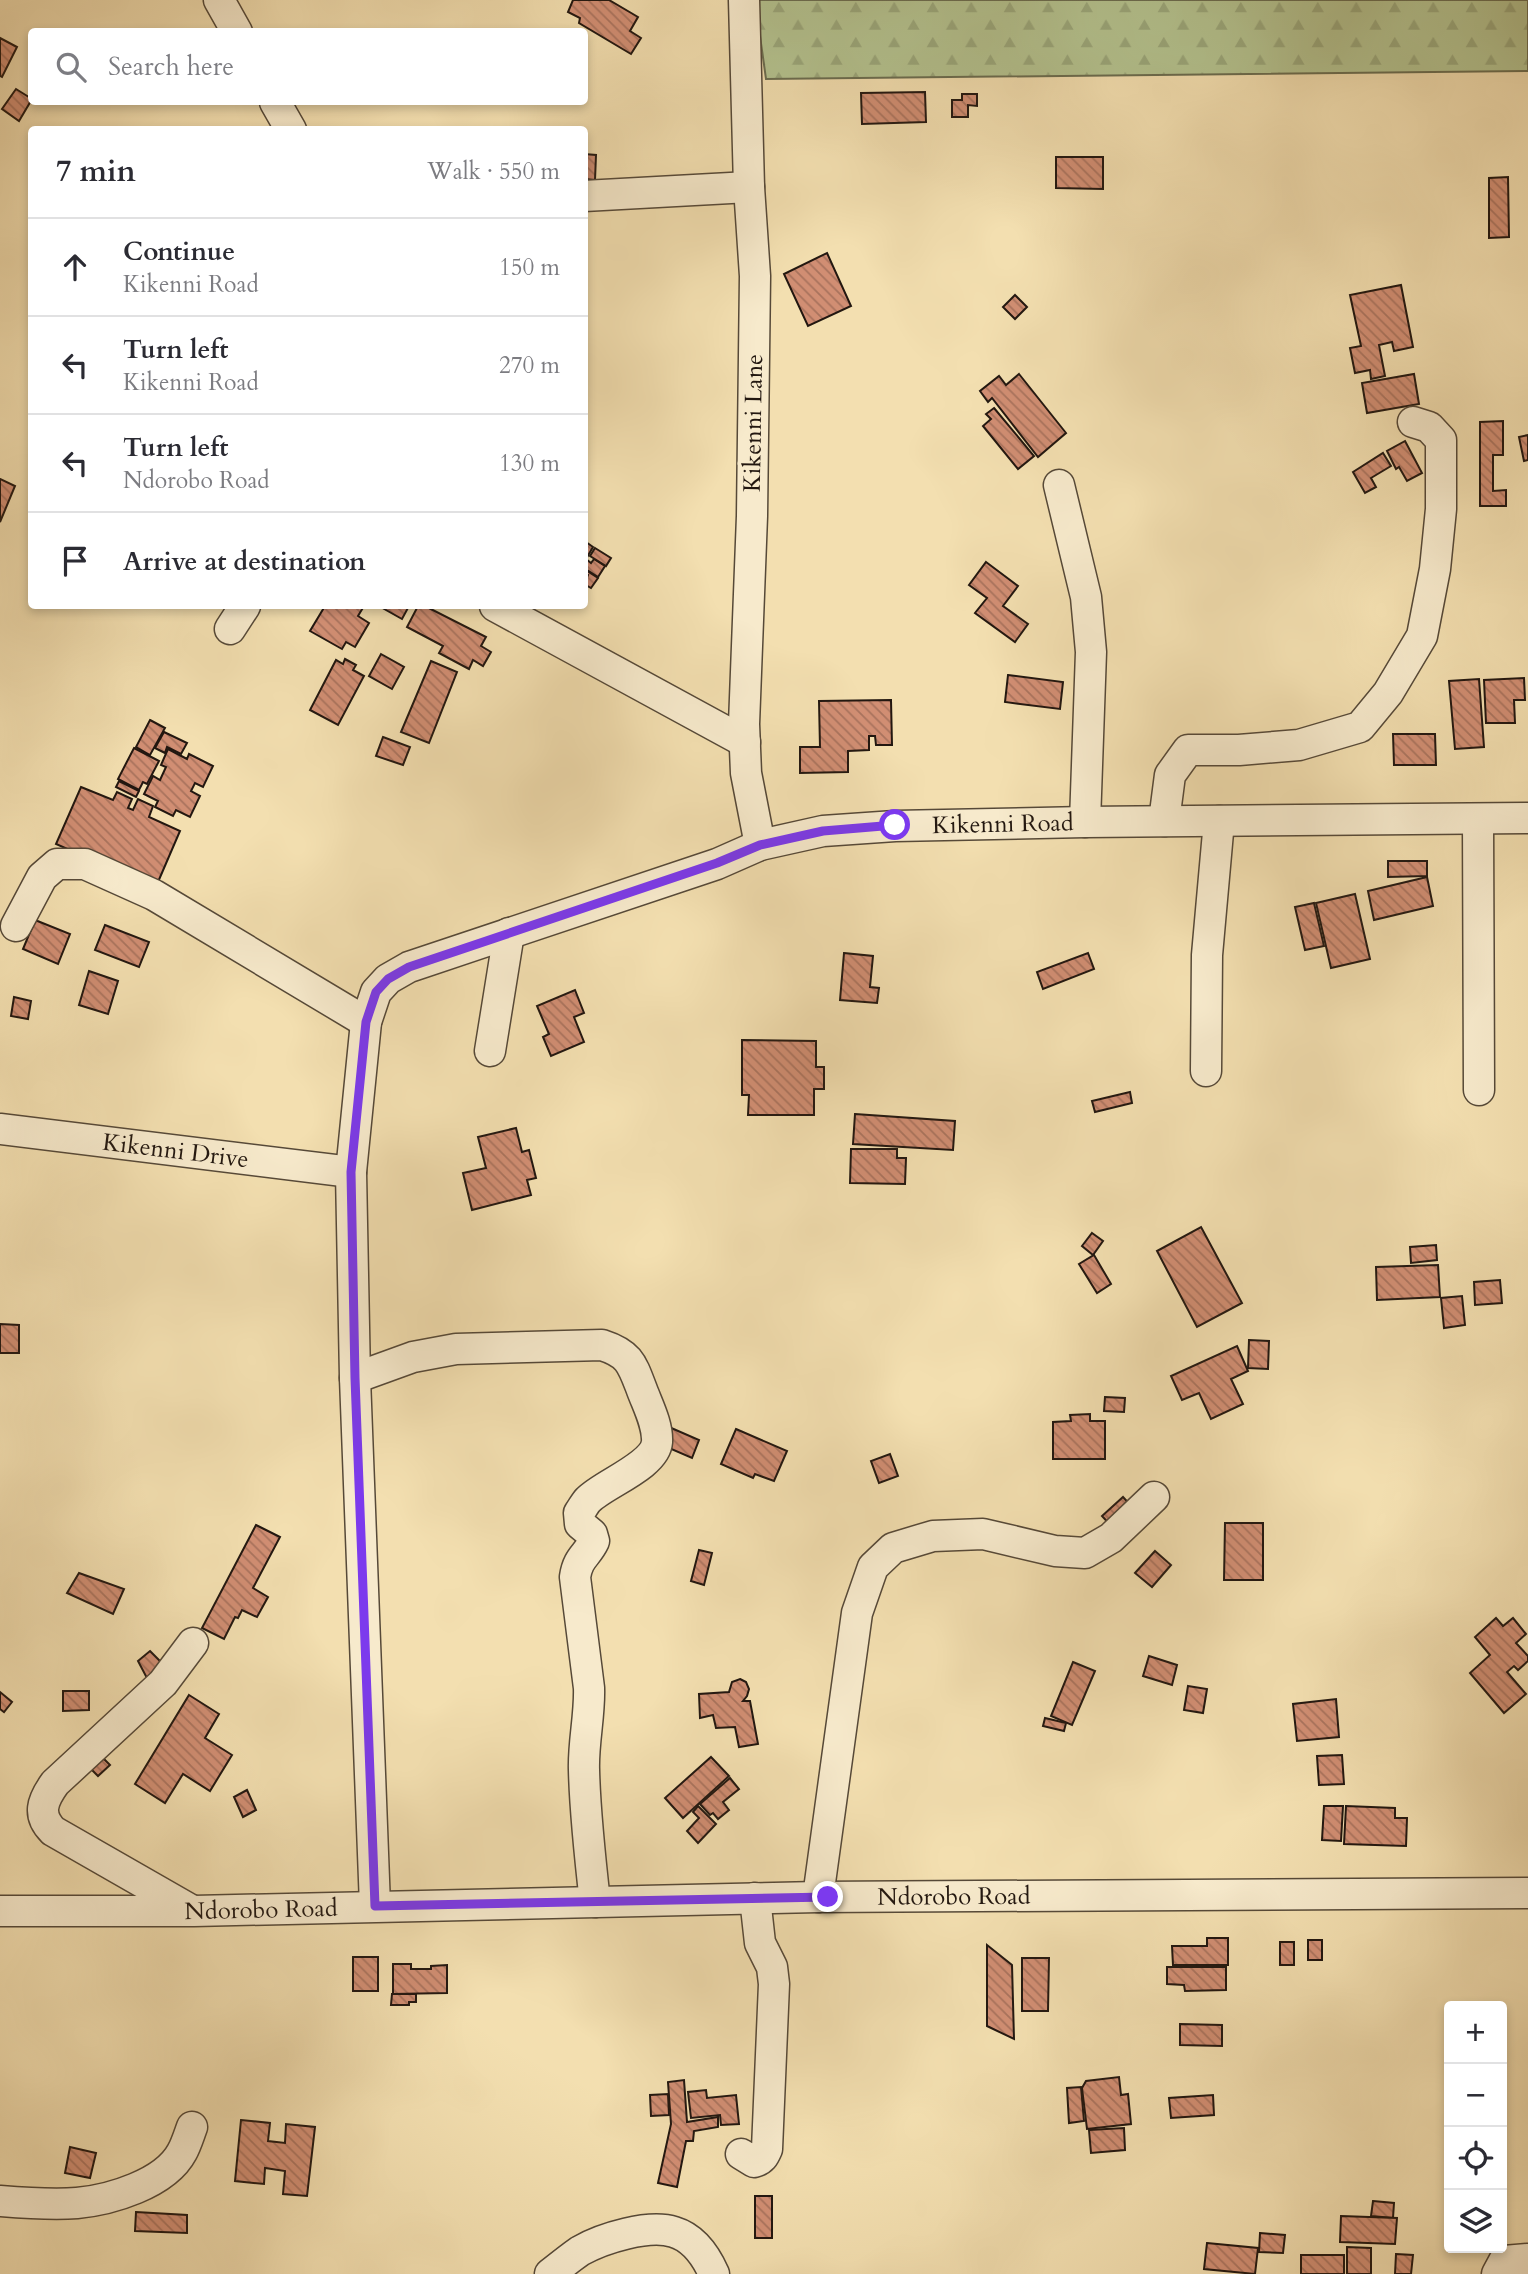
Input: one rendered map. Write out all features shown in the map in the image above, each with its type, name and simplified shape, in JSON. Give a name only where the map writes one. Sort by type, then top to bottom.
[{"type":"street","points":[[219,0],[235,28]]},
{"type":"street","name":"Kikenni Lane","points":[[744,0],[749,187],[755,276],[752,516],[744,724],[747,772],[760,845]]},
{"type":"street","points":[[277,105],[289,126]]},
{"type":"street","points":[[588,196],[749,187]]},
{"type":"street","points":[[1164,821],[1170,775],[1188,750],[1239,750],[1300,745],[1360,727],[1388,693],[1422,636],[1435,569],[1441,509],[1441,440],[1429,428],[1413,422]]},
{"type":"street","points":[[1059,485],[1086,597],[1091,652],[1085,822]]},
{"type":"street","points":[[501,609],[745,742]]},
{"type":"street","name":"Kikenni Road","points":[[375,1906],[355,1378],[351,1172],[366,1022],[376,992],[388,979],[409,967],[717,863],[760,845],[823,831],[895,825],[1528,818]]},
{"type":"street","points":[[1478,819],[1479,1090]]},
{"type":"street","points":[[1206,1071],[1207,956],[1219,821]]},
{"type":"street","points":[[16,926],[42,877],[57,864],[85,864],[154,895],[366,1022]]},
{"type":"street","points":[[491,1051],[509,933]]},
{"type":"street","name":"Kikenni Drive","points":[[0,1129],[351,1172]]},
{"type":"street","points":[[355,1378],[414,1357],[456,1349],[602,1345],[620,1352],[632,1365],[650,1409],[657,1444],[654,1452],[626,1476],[589,1499],[579,1513],[580,1524],[592,1534],[594,1541],[576,1567],[575,1577],[590,1704],[583,1767],[595,1902]]},
{"type":"street","points":[[818,1897],[857,1613],[873,1567],[893,1548],[933,1536],[983,1534],[1055,1551],[1085,1553],[1111,1538],[1154,1497]]},
{"type":"street","points":[[193,1643],[163,1683],[55,1783],[44,1801],[43,1813],[45,1823],[53,1832],[194,1912]]},
{"type":"street","name":"Ndorobo Road","points":[[0,1911],[194,1912],[818,1897],[1528,1894]]},
{"type":"street","points":[[741,2154],[754,2162],[764,2158],[767,2149],[774,1984],[772,1967],[760,1943],[755,1898]]},
{"type":"street","points":[[0,2200],[78,2203],[118,2194],[163,2174],[181,2154],[192,2127]]},
{"type":"street","points":[[550,2274],[581,2250],[633,2232],[659,2230],[675,2232],[691,2241],[706,2257],[714,2274]]},
{"type":"street","points":[[1497,2274],[1504,2261],[1528,2259]]},
{"type":"green space","points":[[755,0],[1528,0],[1528,71],[766,79]]},
{"type":"building","points":[[573,0],[609,0],[638,17],[630,31],[641,38],[631,54],[579,23],[580,18],[568,12]]},
{"type":"building","points":[[0,38],[17,47],[2,77],[0,76]]},
{"type":"building","points":[[16,89],[28,96],[28,105],[19,121],[2,109]]},
{"type":"building","points":[[925,92],[926,122],[862,124],[861,93]]},
{"type":"building","points":[[962,94],[977,94],[977,106],[968,105],[968,117],[952,117],[952,100],[962,100]]},
{"type":"building","points":[[588,154],[596,155],[595,180],[588,179]]},
{"type":"building","points":[[1056,157],[1103,157],[1103,189],[1056,188]]},
{"type":"building","points":[[1508,177],[1509,237],[1489,238],[1489,178]]},
{"type":"building","points":[[827,253],[851,306],[808,326],[784,274]]},
{"type":"building","points":[[1401,285],[1413,347],[1394,351],[1392,342],[1379,345],[1385,376],[1371,379],[1370,370],[1355,373],[1350,348],[1361,346],[1350,295]]},
{"type":"building","points":[[1015,295],[1027,307],[1015,319],[1003,307]]},
{"type":"building","points":[[1019,374],[1066,433],[1038,457],[992,398],[988,402],[980,391],[999,376],[1006,385]]},
{"type":"building","points":[[1414,374],[1419,404],[1367,413],[1362,383]]},
{"type":"building","points":[[994,408],[1034,456],[1018,469],[983,426],[991,419],[986,414]]},
{"type":"building","points":[[1503,421],[1503,455],[1493,455],[1493,491],[1506,490],[1506,506],[1480,506],[1480,422]]},
{"type":"building","points":[[1528,435],[1528,460],[1524,461],[1519,437]]},
{"type":"building","points":[[1405,441],[1422,473],[1407,481],[1399,467],[1396,469],[1387,451]]},
{"type":"building","points":[[1383,453],[1391,466],[1371,478],[1376,487],[1365,493],[1353,472]]},
{"type":"building","points":[[0,479],[15,486],[0,522]]},
{"type":"building","points":[[595,548],[611,558],[606,566],[590,556]]},
{"type":"building","points":[[594,559],[605,566],[598,577],[588,571],[588,561],[591,563]]},
{"type":"building","points":[[986,562],[1018,586],[1003,606],[1028,624],[1015,642],[975,613],[987,598],[969,585]]},
{"type":"building","points":[[588,572],[598,578],[591,588],[588,586]]},
{"type":"building","points":[[323,609],[362,609],[358,616],[369,623],[355,647],[346,642],[342,649],[310,631]]},
{"type":"building","points":[[384,609],[407,609],[402,619]]},
{"type":"building","points":[[416,609],[431,609],[486,637],[481,646],[491,652],[483,666],[473,660],[469,669],[439,653],[443,646],[407,627]]},
{"type":"building","points":[[381,654],[404,667],[392,689],[369,676]]},
{"type":"building","points":[[345,659],[356,665],[353,670],[364,676],[338,725],[310,710],[336,660],[343,664]]},
{"type":"building","points":[[431,661],[457,672],[429,743],[401,732]]},
{"type":"building","points":[[1008,675],[1063,682],[1060,709],[1005,702]]},
{"type":"building","points":[[1524,678],[1525,700],[1514,700],[1515,723],[1486,723],[1484,680]]},
{"type":"building","points":[[1479,679],[1484,747],[1455,749],[1449,681]]},
{"type":"building","points":[[891,700],[892,745],[876,745],[875,736],[869,736],[869,750],[848,751],[848,772],[800,773],[800,747],[820,747],[819,701]]},
{"type":"building","points":[[150,720],[165,728],[150,755],[136,747]]},
{"type":"building","points":[[164,732],[187,743],[181,754],[167,747],[165,753],[155,748]]},
{"type":"building","points":[[1393,734],[1435,734],[1436,765],[1394,765]]},
{"type":"building","points":[[383,737],[410,747],[403,765],[376,756]]},
{"type":"building","points":[[134,748],[159,761],[147,784],[143,782],[139,790],[118,779]]},
{"type":"building","points":[[168,749],[187,759],[189,754],[213,766],[203,787],[195,783],[191,791],[200,796],[190,817],[176,810],[173,816],[155,807],[158,801],[144,794],[153,776],[160,780],[166,767],[161,765]]},
{"type":"building","points":[[119,781],[139,791],[136,797],[116,787]]},
{"type":"building","points":[[81,787],[113,800],[117,792],[132,799],[128,808],[133,810],[138,799],[153,806],[149,817],[180,831],[158,882],[147,884],[56,844]]},
{"type":"building","points":[[1388,861],[1427,861],[1427,876],[1388,877]]},
{"type":"building","points":[[1427,877],[1433,906],[1374,920],[1368,891]]},
{"type":"building","points":[[1355,894],[1370,959],[1331,968],[1316,903]]},
{"type":"building","points":[[1314,903],[1324,946],[1305,950],[1295,907]]},
{"type":"building","points":[[35,920],[70,934],[58,964],[23,949]]},
{"type":"building","points":[[105,925],[149,942],[139,967],[95,950]]},
{"type":"building","points":[[844,953],[873,956],[870,987],[879,988],[877,1003],[840,1000]]},
{"type":"building","points":[[1088,953],[1094,969],[1043,989],[1037,972]]},
{"type":"building","points":[[89,971],[118,981],[108,1014],[79,1005]]},
{"type":"building","points":[[575,990],[584,1013],[574,1017],[584,1042],[551,1056],[543,1037],[549,1034],[537,1006]]},
{"type":"building","points":[[14,997],[31,1001],[28,1019],[11,1016]]},
{"type":"building","points":[[742,1040],[816,1041],[816,1067],[824,1067],[824,1089],[814,1089],[814,1115],[748,1115],[749,1095],[742,1095]]},
{"type":"building","points":[[1130,1092],[1132,1103],[1095,1112],[1092,1101]]},
{"type":"building","points":[[855,1114],[955,1121],[953,1150],[853,1144]]},
{"type":"building","points":[[516,1128],[522,1152],[529,1150],[536,1178],[527,1180],[531,1195],[472,1210],[463,1173],[486,1168],[478,1137]]},
{"type":"building","points":[[851,1149],[897,1149],[897,1158],[906,1158],[905,1184],[850,1183]]},
{"type":"building","points":[[1201,1227],[1242,1303],[1197,1327],[1157,1251]]},
{"type":"building","points":[[1092,1233],[1103,1241],[1093,1255],[1082,1246]]},
{"type":"building","points":[[1436,1245],[1437,1260],[1411,1263],[1410,1247]]},
{"type":"building","points":[[1094,1255],[1111,1284],[1097,1293],[1079,1264]]},
{"type":"building","points":[[1438,1265],[1440,1297],[1377,1300],[1376,1267]]},
{"type":"building","points":[[1500,1280],[1502,1303],[1475,1305],[1474,1282]]},
{"type":"building","points":[[1462,1296],[1465,1325],[1444,1328],[1441,1298]]},
{"type":"building","points":[[0,1324],[19,1325],[19,1353],[0,1353]]},
{"type":"building","points":[[1249,1340],[1269,1341],[1268,1369],[1248,1368]]},
{"type":"building","points":[[1237,1346],[1248,1371],[1231,1379],[1243,1404],[1211,1419],[1199,1393],[1182,1400],[1171,1376]]},
{"type":"building","points":[[1105,1397],[1125,1398],[1124,1412],[1104,1411]]},
{"type":"building","points":[[1090,1414],[1090,1421],[1105,1421],[1105,1459],[1053,1459],[1053,1422],[1071,1421],[1070,1415]]},
{"type":"building","points":[[669,1427],[699,1440],[692,1458],[662,1445]]},
{"type":"building","points":[[736,1429],[787,1451],[774,1481],[755,1474],[753,1478],[721,1464]]},
{"type":"building","points":[[890,1454],[898,1476],[879,1483],[871,1461]]},
{"type":"building","points":[[1123,1497],[1133,1508],[1113,1528],[1102,1516]]},
{"type":"building","points":[[1225,1523],[1263,1523],[1263,1580],[1224,1580]]},
{"type":"building","points":[[256,1525],[280,1537],[253,1588],[268,1597],[257,1617],[242,1610],[238,1618],[235,1617],[224,1639],[202,1628]]},
{"type":"building","points":[[699,1550],[712,1553],[704,1585],[691,1581]]},
{"type":"building","points":[[1155,1551],[1171,1565],[1152,1587],[1135,1573]]},
{"type":"building","points":[[79,1573],[124,1589],[113,1614],[67,1593]]},
{"type":"building","points":[[1496,1618],[1503,1626],[1513,1618],[1526,1634],[1516,1643],[1528,1656],[1528,1661],[1518,1670],[1514,1666],[1507,1672],[1526,1694],[1504,1713],[1470,1673],[1490,1655],[1475,1637]]},
{"type":"building","points":[[150,1651],[163,1664],[149,1682],[138,1661]]},
{"type":"building","points":[[1149,1656],[1177,1665],[1172,1685],[1143,1676]]},
{"type":"building","points":[[1073,1662],[1095,1671],[1072,1725],[1051,1716]]},
{"type":"building","points":[[740,1679],[746,1682],[749,1689],[743,1701],[750,1701],[758,1744],[739,1747],[735,1727],[716,1728],[713,1715],[700,1718],[699,1694],[729,1692],[732,1682]]},
{"type":"building","points":[[1188,1686],[1207,1689],[1203,1713],[1184,1710]]},
{"type":"building","points":[[63,1691],[89,1691],[89,1710],[63,1711]]},
{"type":"building","points":[[0,1692],[12,1702],[4,1712],[0,1709]]},
{"type":"building","points":[[189,1695],[219,1714],[205,1738],[232,1755],[210,1791],[183,1774],[165,1803],[135,1784]]},
{"type":"building","points":[[1336,1699],[1339,1737],[1297,1741],[1293,1704]]},
{"type":"building","points":[[1045,1718],[1066,1723],[1064,1731],[1043,1726]]},
{"type":"building","points":[[1342,1755],[1344,1784],[1319,1785],[1317,1756]]},
{"type":"building","points":[[102,1757],[110,1765],[98,1776],[90,1768]]},
{"type":"building","points":[[711,1757],[729,1776],[683,1818],[665,1798]]},
{"type":"building","points":[[730,1778],[739,1789],[723,1802],[729,1810],[718,1819],[700,1804]]},
{"type":"building","points":[[247,1790],[256,1810],[243,1817],[234,1797]]},
{"type":"building","points":[[698,1806],[716,1824],[698,1843],[687,1831],[699,1818],[693,1812]]},
{"type":"building","points":[[1324,1806],[1343,1806],[1341,1841],[1322,1840]]},
{"type":"building","points":[[1346,1806],[1395,1808],[1395,1818],[1407,1818],[1406,1846],[1344,1844]]},
{"type":"building","points":[[1207,1938],[1228,1938],[1228,1965],[1173,1965],[1172,1946],[1207,1946]]},
{"type":"building","points":[[1308,1940],[1322,1940],[1322,1960],[1308,1960]]},
{"type":"building","points":[[1280,1942],[1294,1942],[1294,1965],[1280,1965]]},
{"type":"building","points":[[987,1945],[1012,1965],[1014,2039],[987,2026]]},
{"type":"building","points":[[353,1957],[378,1957],[378,1991],[353,1991]]},
{"type":"building","points":[[1022,1958],[1049,1958],[1048,2011],[1022,2011]]},
{"type":"building","points":[[393,1964],[411,1964],[411,1969],[431,1969],[431,1966],[447,1965],[447,1993],[393,1994]]},
{"type":"building","points":[[1167,1967],[1226,1967],[1226,1990],[1185,1991],[1184,1985],[1167,1984]]},
{"type":"building","points":[[392,1994],[416,1994],[416,2002],[409,2002],[409,2005],[391,2005]]},
{"type":"building","points":[[1180,2024],[1222,2025],[1222,2046],[1180,2045]]},
{"type":"building","points":[[1119,2077],[1121,2095],[1128,2094],[1131,2124],[1087,2129],[1082,2088],[1086,2081]]},
{"type":"building","points":[[684,2080],[687,2122],[718,2117],[718,2127],[694,2131],[693,2141],[686,2141],[677,2187],[658,2183],[671,2124],[668,2082]]},
{"type":"building","points":[[1081,2087],[1084,2121],[1069,2123],[1067,2088]]},
{"type":"building","points":[[706,2090],[707,2098],[736,2095],[739,2124],[721,2125],[720,2115],[691,2118],[688,2092]]},
{"type":"building","points":[[668,2094],[669,2115],[651,2116],[650,2095]]},
{"type":"building","points":[[1213,2095],[1214,2115],[1171,2118],[1169,2098]]},
{"type":"building","points":[[241,2120],[270,2123],[268,2141],[285,2143],[286,2124],[315,2127],[307,2196],[283,2194],[285,2171],[265,2168],[264,2184],[235,2181]]},
{"type":"building","points":[[1124,2128],[1125,2150],[1091,2153],[1089,2130]]},
{"type":"building","points":[[70,2147],[96,2153],[90,2178],[65,2173]]},
{"type":"building","points":[[755,2196],[772,2196],[772,2238],[755,2238]]},
{"type":"building","points":[[1373,2201],[1394,2203],[1393,2218],[1371,2216]]},
{"type":"building","points":[[136,2212],[187,2215],[187,2233],[135,2231]]},
{"type":"building","points":[[1341,2216],[1397,2218],[1395,2244],[1340,2242]]},
{"type":"building","points":[[1260,2233],[1285,2235],[1283,2253],[1259,2252]]},
{"type":"building","points":[[1207,2243],[1258,2248],[1255,2274],[1204,2269]]},
{"type":"building","points":[[1347,2247],[1371,2248],[1371,2274],[1347,2274]]},
{"type":"building","points":[[1396,2254],[1413,2255],[1411,2274],[1395,2274]]},
{"type":"building","points":[[1301,2255],[1344,2255],[1344,2274],[1301,2274]]},
{"type":"route","points":[[828,1897],[375,1906],[355,1378],[351,1172],[366,1022],[376,992],[388,979],[409,967],[717,863],[760,845],[823,831],[895,825]]}]
